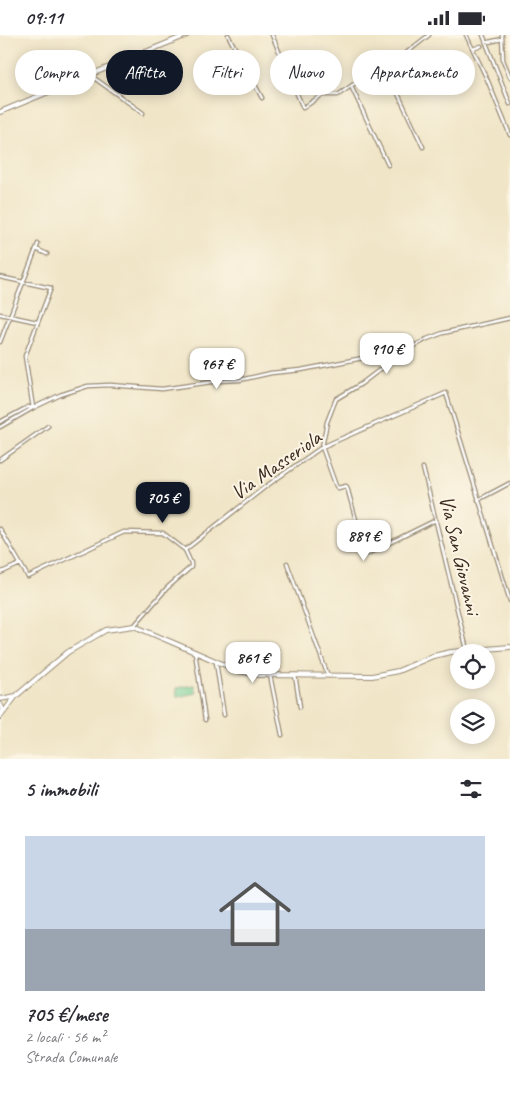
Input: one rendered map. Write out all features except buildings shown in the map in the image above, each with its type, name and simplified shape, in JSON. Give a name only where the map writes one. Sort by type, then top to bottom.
[{"type":"street","points":[[96,73],[187,35]]},
{"type":"street","points":[[228,35],[262,98]]},
{"type":"street","points":[[272,35],[303,108],[322,95],[338,95],[351,86],[388,165]]},
{"type":"street","points":[[412,50],[429,35]]},
{"type":"street","points":[[466,35],[510,135]]},
{"type":"street","points":[[483,35],[510,104]]},
{"type":"street","points":[[489,42],[502,37],[503,60],[510,77]]},
{"type":"street","points":[[473,49],[481,46]]},
{"type":"street","points":[[96,79],[143,113]]},
{"type":"street","points":[[0,111],[40,95]]},
{"type":"street","points":[[399,95],[423,147]]},
{"type":"street","points":[[0,342],[38,244]]},
{"type":"street","points":[[36,249],[47,253]]},
{"type":"street","points":[[0,277],[51,288],[25,356],[33,408]]},
{"type":"street","points":[[0,314],[37,322]]},
{"type":"street","points":[[436,520],[367,554],[347,487],[338,488],[336,486],[322,447],[327,422],[336,399],[361,384],[403,352],[443,333],[510,318]]},
{"type":"street","points":[[0,427],[60,395],[88,386],[110,385],[162,389],[240,380],[399,351],[403,352]]},
{"type":"street","name":"Via Masseriola","points":[[185,550],[265,487],[322,447],[446,393],[478,499]]},
{"type":"street","points":[[0,423],[28,407],[33,408]]},
{"type":"street","points":[[0,460],[48,426]]},
{"type":"street","name":"Via San Giovanni","points":[[424,468],[466,644]]},
{"type":"street","points":[[510,483],[478,499],[510,601]]},
{"type":"street","points":[[0,529],[28,577],[124,532],[162,533],[185,550],[192,563],[191,567],[167,588],[134,626]]},
{"type":"street","points":[[0,573],[20,563]]},
{"type":"street","points":[[287,563],[328,676]]},
{"type":"street","points":[[1,716],[16,696],[68,652],[106,630],[121,627],[134,626],[245,673],[270,675],[372,676],[398,671],[450,651]]},
{"type":"street","points":[[495,648],[510,647]]},
{"type":"street","points":[[195,652],[205,720]]},
{"type":"street","points":[[216,662],[224,715]]},
{"type":"street","points":[[270,675],[282,735]]},
{"type":"street","points":[[295,675],[300,707]]},
{"type":"street","points":[[0,699],[16,696]]},
{"type":"street","points":[[0,703],[2,708],[1,716]]},
{"type":"green space","points":[[194,685],[196,693],[177,697],[176,688]]}]
